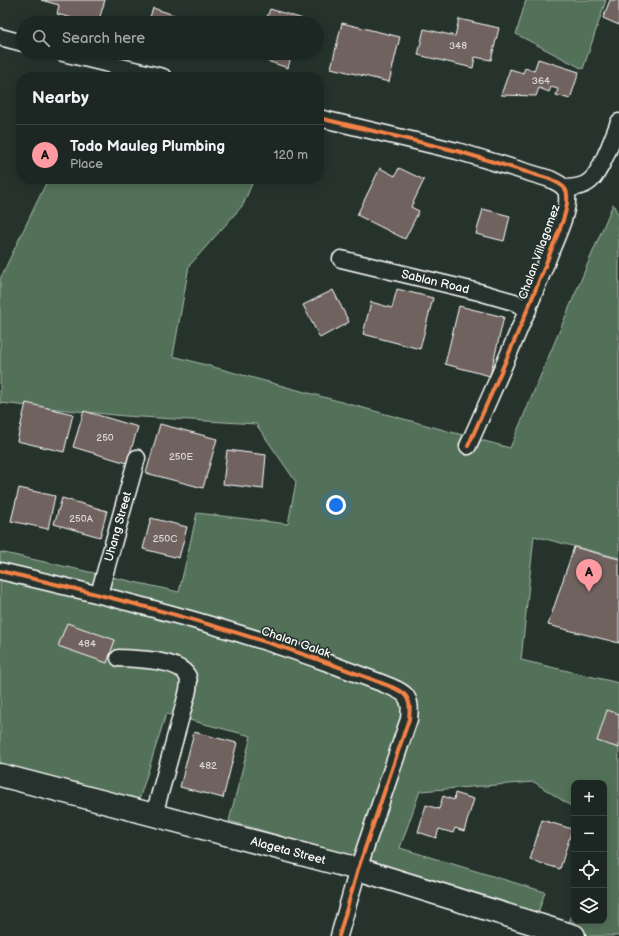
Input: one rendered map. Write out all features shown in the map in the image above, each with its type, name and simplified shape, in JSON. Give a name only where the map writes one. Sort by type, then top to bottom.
[{"type":"main road","name":"Alageta Street","points":[[0,775],[358,869],[574,936]]},
{"type":"street","points":[[0,37],[16,41]]},
{"type":"street","points":[[93,60],[142,72]]},
{"type":"street","points":[[324,119],[457,151],[550,180],[562,185],[564,188],[575,188],[591,180],[599,169],[619,122]]},
{"type":"street","name":"Chalan Villagomez","points":[[468,446],[528,310],[566,210],[567,194],[564,188]]},
{"type":"street","name":"Sablan Road","points":[[341,259],[479,292],[514,302],[528,310]]},
{"type":"street","name":"Uhang Street","points":[[99,594],[138,458]]},
{"type":"street","name":"Chalan Galak","points":[[0,570],[187,617],[359,674],[395,688],[403,693],[408,699],[410,706],[409,719],[358,869]]},
{"type":"street","points":[[118,658],[171,664],[183,670],[188,678],[189,683],[186,698],[154,815]]},
{"type":"street","points":[[339,936],[358,869]]},
{"type":"green space","points":[[526,0],[606,0],[583,69],[516,34]]},
{"type":"green space","points":[[46,184],[252,184],[243,205],[189,266],[173,356],[510,448],[613,204],[619,216],[619,558],[534,536],[521,660],[619,683],[619,936],[586,936],[567,929],[571,916],[571,924],[607,924],[607,780],[571,780],[571,806],[534,782],[420,791],[400,848],[545,892],[538,913],[395,869],[229,821],[251,736],[166,714],[139,800],[0,764],[0,552],[179,592],[197,513],[288,524],[296,482],[256,424],[125,416],[0,403],[0,279]]},
{"type":"building","points":[[41,0],[105,0],[100,16],[65,16],[57,14],[59,5]]},
{"type":"building","points":[[610,0],[619,0],[619,25],[603,18]]},
{"type":"building","points":[[153,8],[177,16],[150,16]]},
{"type":"building","points":[[270,9],[293,16],[268,16]]},
{"type":"building","points":[[459,19],[499,28],[491,60],[475,57],[473,68],[418,55],[424,29],[455,36]]},
{"type":"building","points":[[342,23],[400,37],[389,82],[331,68]]},
{"type":"building","points":[[538,59],[579,72],[570,99],[556,95],[558,89],[551,87],[549,92],[539,88],[536,96],[501,95],[510,69],[523,73],[525,68],[534,71]]},
{"type":"building","points":[[264,60],[290,60],[288,68]]},
{"type":"building","points":[[380,168],[395,176],[399,168],[424,180],[411,207],[419,211],[405,239],[357,215]]},
{"type":"building","points":[[483,209],[510,216],[504,241],[476,234]]},
{"type":"building","points":[[397,289],[433,298],[420,349],[363,334],[371,302],[392,308]]},
{"type":"building","points":[[333,290],[349,322],[320,338],[303,305]]},
{"type":"building","points":[[459,306],[504,317],[490,376],[445,364]]},
{"type":"building","points":[[26,403],[73,414],[64,452],[17,441]]},
{"type":"building","points":[[84,411],[138,427],[127,463],[73,447]]},
{"type":"building","points":[[160,424],[217,439],[203,488],[146,473]]},
{"type":"building","points":[[227,450],[266,455],[263,489],[223,484]]},
{"type":"building","points":[[19,488],[55,496],[48,529],[11,521]]},
{"type":"building","points":[[62,498],[107,511],[100,537],[54,524]]},
{"type":"building","points":[[151,518],[187,527],[179,558],[143,549]]},
{"type":"building","points":[[574,547],[619,559],[619,643],[548,625]]},
{"type":"building","points":[[67,623],[115,640],[107,663],[58,646]]},
{"type":"building","points":[[607,710],[619,714],[619,748],[597,741]]},
{"type":"building","points":[[194,732],[237,743],[223,798],[180,787]]},
{"type":"building","points":[[455,793],[474,799],[464,831],[455,828],[453,833],[439,829],[436,838],[418,832],[426,805],[439,809],[443,796],[454,800]]},
{"type":"building","points":[[542,820],[571,829],[560,869],[530,860]]},
{"type":"cycle path","points":[[324,119],[457,151],[550,179],[561,185],[567,192],[566,209],[559,232],[521,326],[468,446]]},
{"type":"cycle path","points":[[0,571],[84,591],[208,624],[331,664],[392,687],[404,694],[409,703],[409,719],[358,869],[339,936]]},
{"type":"place","name":"Todo Mauleg Plumbing","points":[[589,592]]}]
